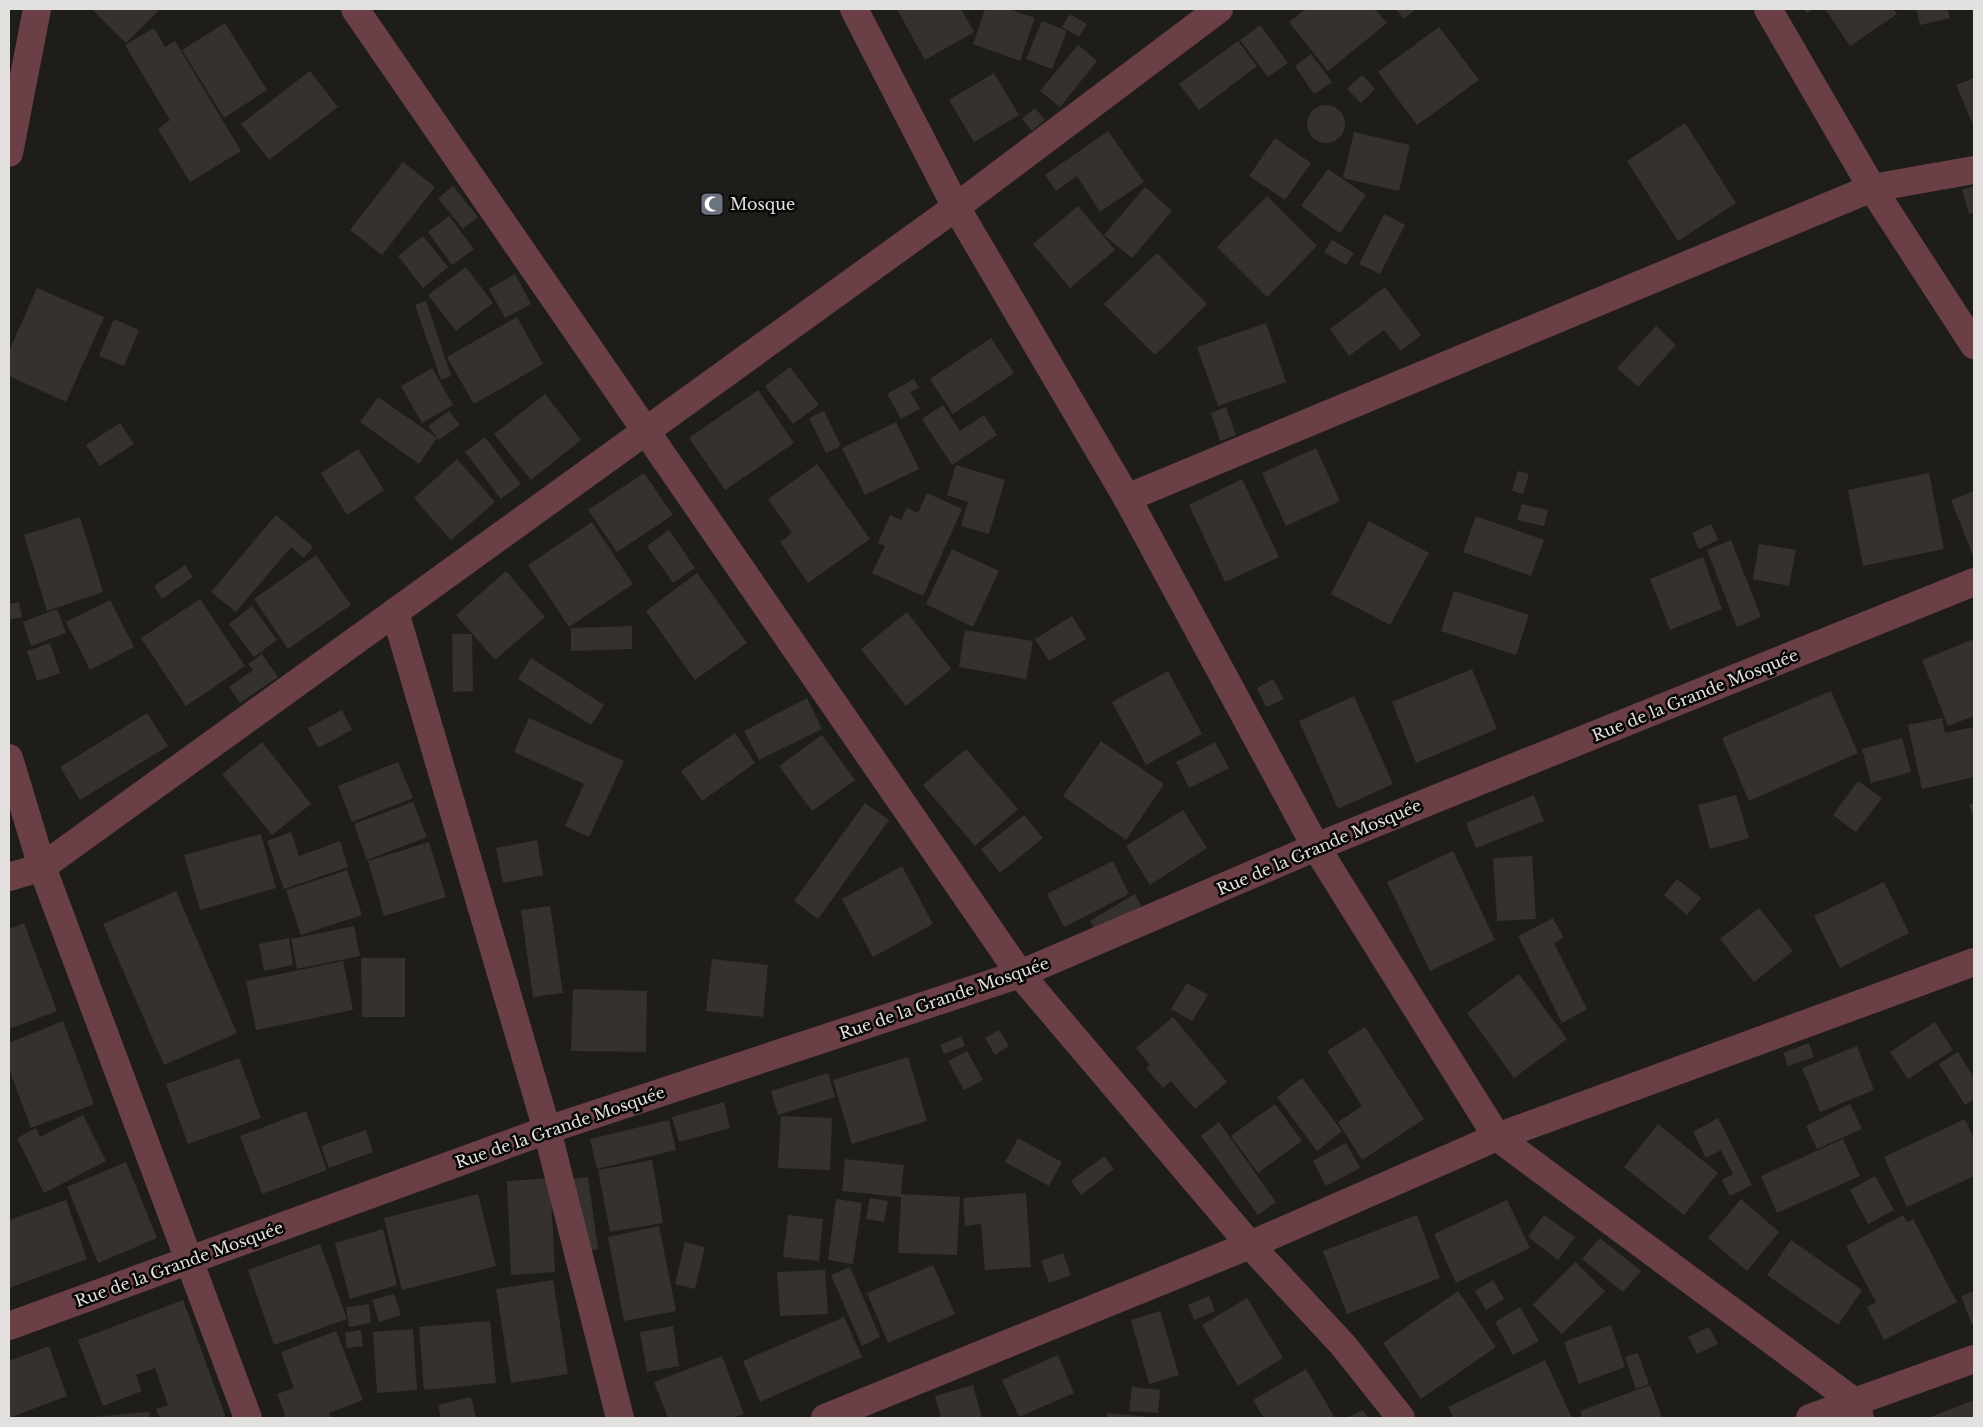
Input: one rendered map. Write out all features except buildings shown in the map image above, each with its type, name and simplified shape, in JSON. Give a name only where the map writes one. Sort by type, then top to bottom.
[{"type":"street","points":[[9,153],[37,9]]},
{"type":"street","points":[[355,9],[644,432],[1020,974],[1250,1245],[1343,1345],[1401,1418]]},
{"type":"street","points":[[854,9],[956,207],[1126,498],[1316,847],[1496,1137],[1858,1410]]},
{"type":"street","points":[[9,877],[42,867],[956,207],[1218,9]]},
{"type":"street","points":[[1768,9],[1872,188],[1974,345]]},
{"type":"street","points":[[1126,498],[1872,188],[1974,170]]},
{"type":"street","name":"Rue de la Grande Mosquée","points":[[9,1326],[547,1130],[1020,974],[1316,847],[1974,582]]},
{"type":"street","points":[[395,612],[547,1130],[620,1418]]},
{"type":"street","points":[[9,758],[42,867],[248,1418]]},
{"type":"street","points":[[826,1418],[1250,1245],[1496,1137],[1974,962]]},
{"type":"street","points":[[1810,1418],[1858,1410],[1974,1359]]},
{"type":"place","name":"Mosque","points":[[712,204]]}]
